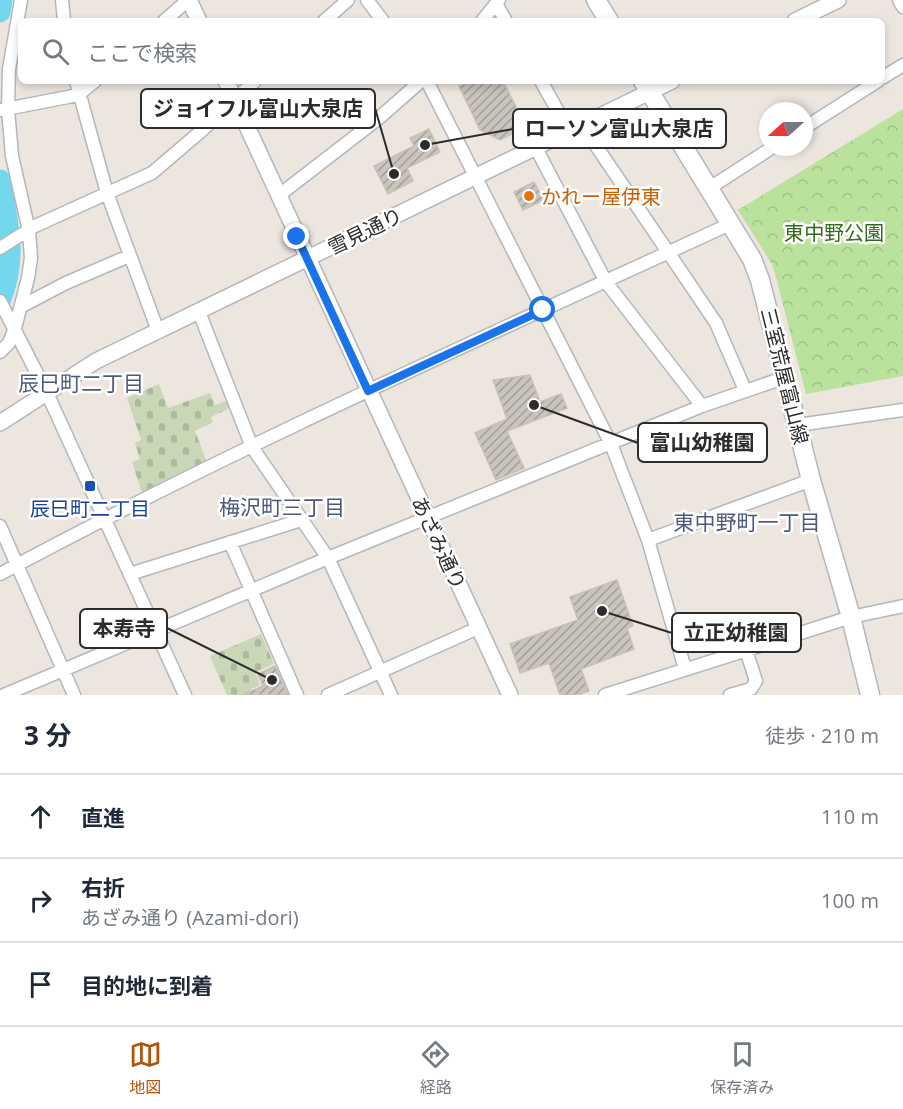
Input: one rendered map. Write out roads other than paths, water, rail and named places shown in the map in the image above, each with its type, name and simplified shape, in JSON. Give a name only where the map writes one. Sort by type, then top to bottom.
[{"type":"main road","points":[[596,0],[607,18]]},
{"type":"main road","name":"三室荒屋富山線","points":[[646,87],[752,259],[760,280],[811,480],[851,617],[870,695]]},
{"type":"street","points":[[0,352],[9,343],[15,328],[22,306],[31,258],[29,231],[4,110],[21,0]]},
{"type":"street","points":[[62,0],[64,18]]},
{"type":"street","points":[[168,18],[189,0],[198,18]]},
{"type":"street","points":[[327,18],[348,0]]},
{"type":"street","points":[[367,0],[381,18]]},
{"type":"street","points":[[801,18],[838,0]]},
{"type":"street","points":[[899,0],[903,7]]},
{"type":"street","points":[[484,18],[497,2],[505,18]]},
{"type":"street","points":[[885,76],[903,65]]},
{"type":"street","points":[[76,84],[107,193],[158,331]]},
{"type":"street","points":[[4,110],[78,95],[91,84]]},
{"type":"street","name":"あざみ通り","points":[[227,84],[510,695]]},
{"type":"street","points":[[0,248],[29,231],[152,173],[252,84]]},
{"type":"street","points":[[278,196],[379,118],[418,84]]},
{"type":"street","points":[[429,84],[612,444],[648,540],[685,669]]},
{"type":"street","points":[[543,84],[668,253],[716,323],[745,390]]},
{"type":"street","points":[[813,122],[873,84]]},
{"type":"street","name":"雪見通り","points":[[0,423],[96,361],[536,148],[646,87]]},
{"type":"street","points":[[536,148],[606,282],[702,406]]},
{"type":"street","points":[[708,189],[759,156]]},
{"type":"street","points":[[0,574],[105,519],[368,391],[730,224]]},
{"type":"street","points":[[22,306],[66,283],[129,256]]},
{"type":"street","points":[[0,301],[47,393],[185,695]]},
{"type":"street","points":[[199,312],[252,447],[328,558],[391,695]]},
{"type":"street","points":[[4,695],[328,558],[702,406],[786,376]]},
{"type":"street","points":[[798,425],[903,410]]},
{"type":"street","points":[[648,540],[811,480]]},
{"type":"street","points":[[130,574],[301,520]]},
{"type":"street","points":[[0,526],[74,695]]},
{"type":"street","points":[[231,542],[250,591],[297,695]]},
{"type":"street","points":[[605,695],[851,617],[903,606]]},
{"type":"street","points":[[328,695],[478,628]]},
{"type":"street","points":[[730,695],[751,689],[756,681],[746,650]]},
{"type":"waterway","points":[[0,12],[2,0]]},
{"type":"waterway","points":[[0,180],[10,241],[9,270],[0,301]]},
{"type":"place","name":"ローソン富山大泉店","points":[[425,145]]},
{"type":"place","name":"ジョイフル富山大泉店","points":[[394,174]]},
{"type":"place","name":"かれー屋伊東","points":[[529,196]]},
{"type":"place","name":"富山幼稚園","points":[[534,405]]},
{"type":"place","name":"辰巳町二丁目","points":[[90,486]]},
{"type":"place","name":"立正幼稚園","points":[[602,611]]},
{"type":"place","name":"本寿寺","points":[[272,680]]},
{"type":"district","name":"辰巳町二丁目","points":[[81,383]]},
{"type":"district","name":"梅沢町三丁目","points":[[282,507]]},
{"type":"district","name":"東中野町一丁目","points":[[747,522]]},
{"type":"park label","name":"東中野公園","points":[[834,232]]}]
